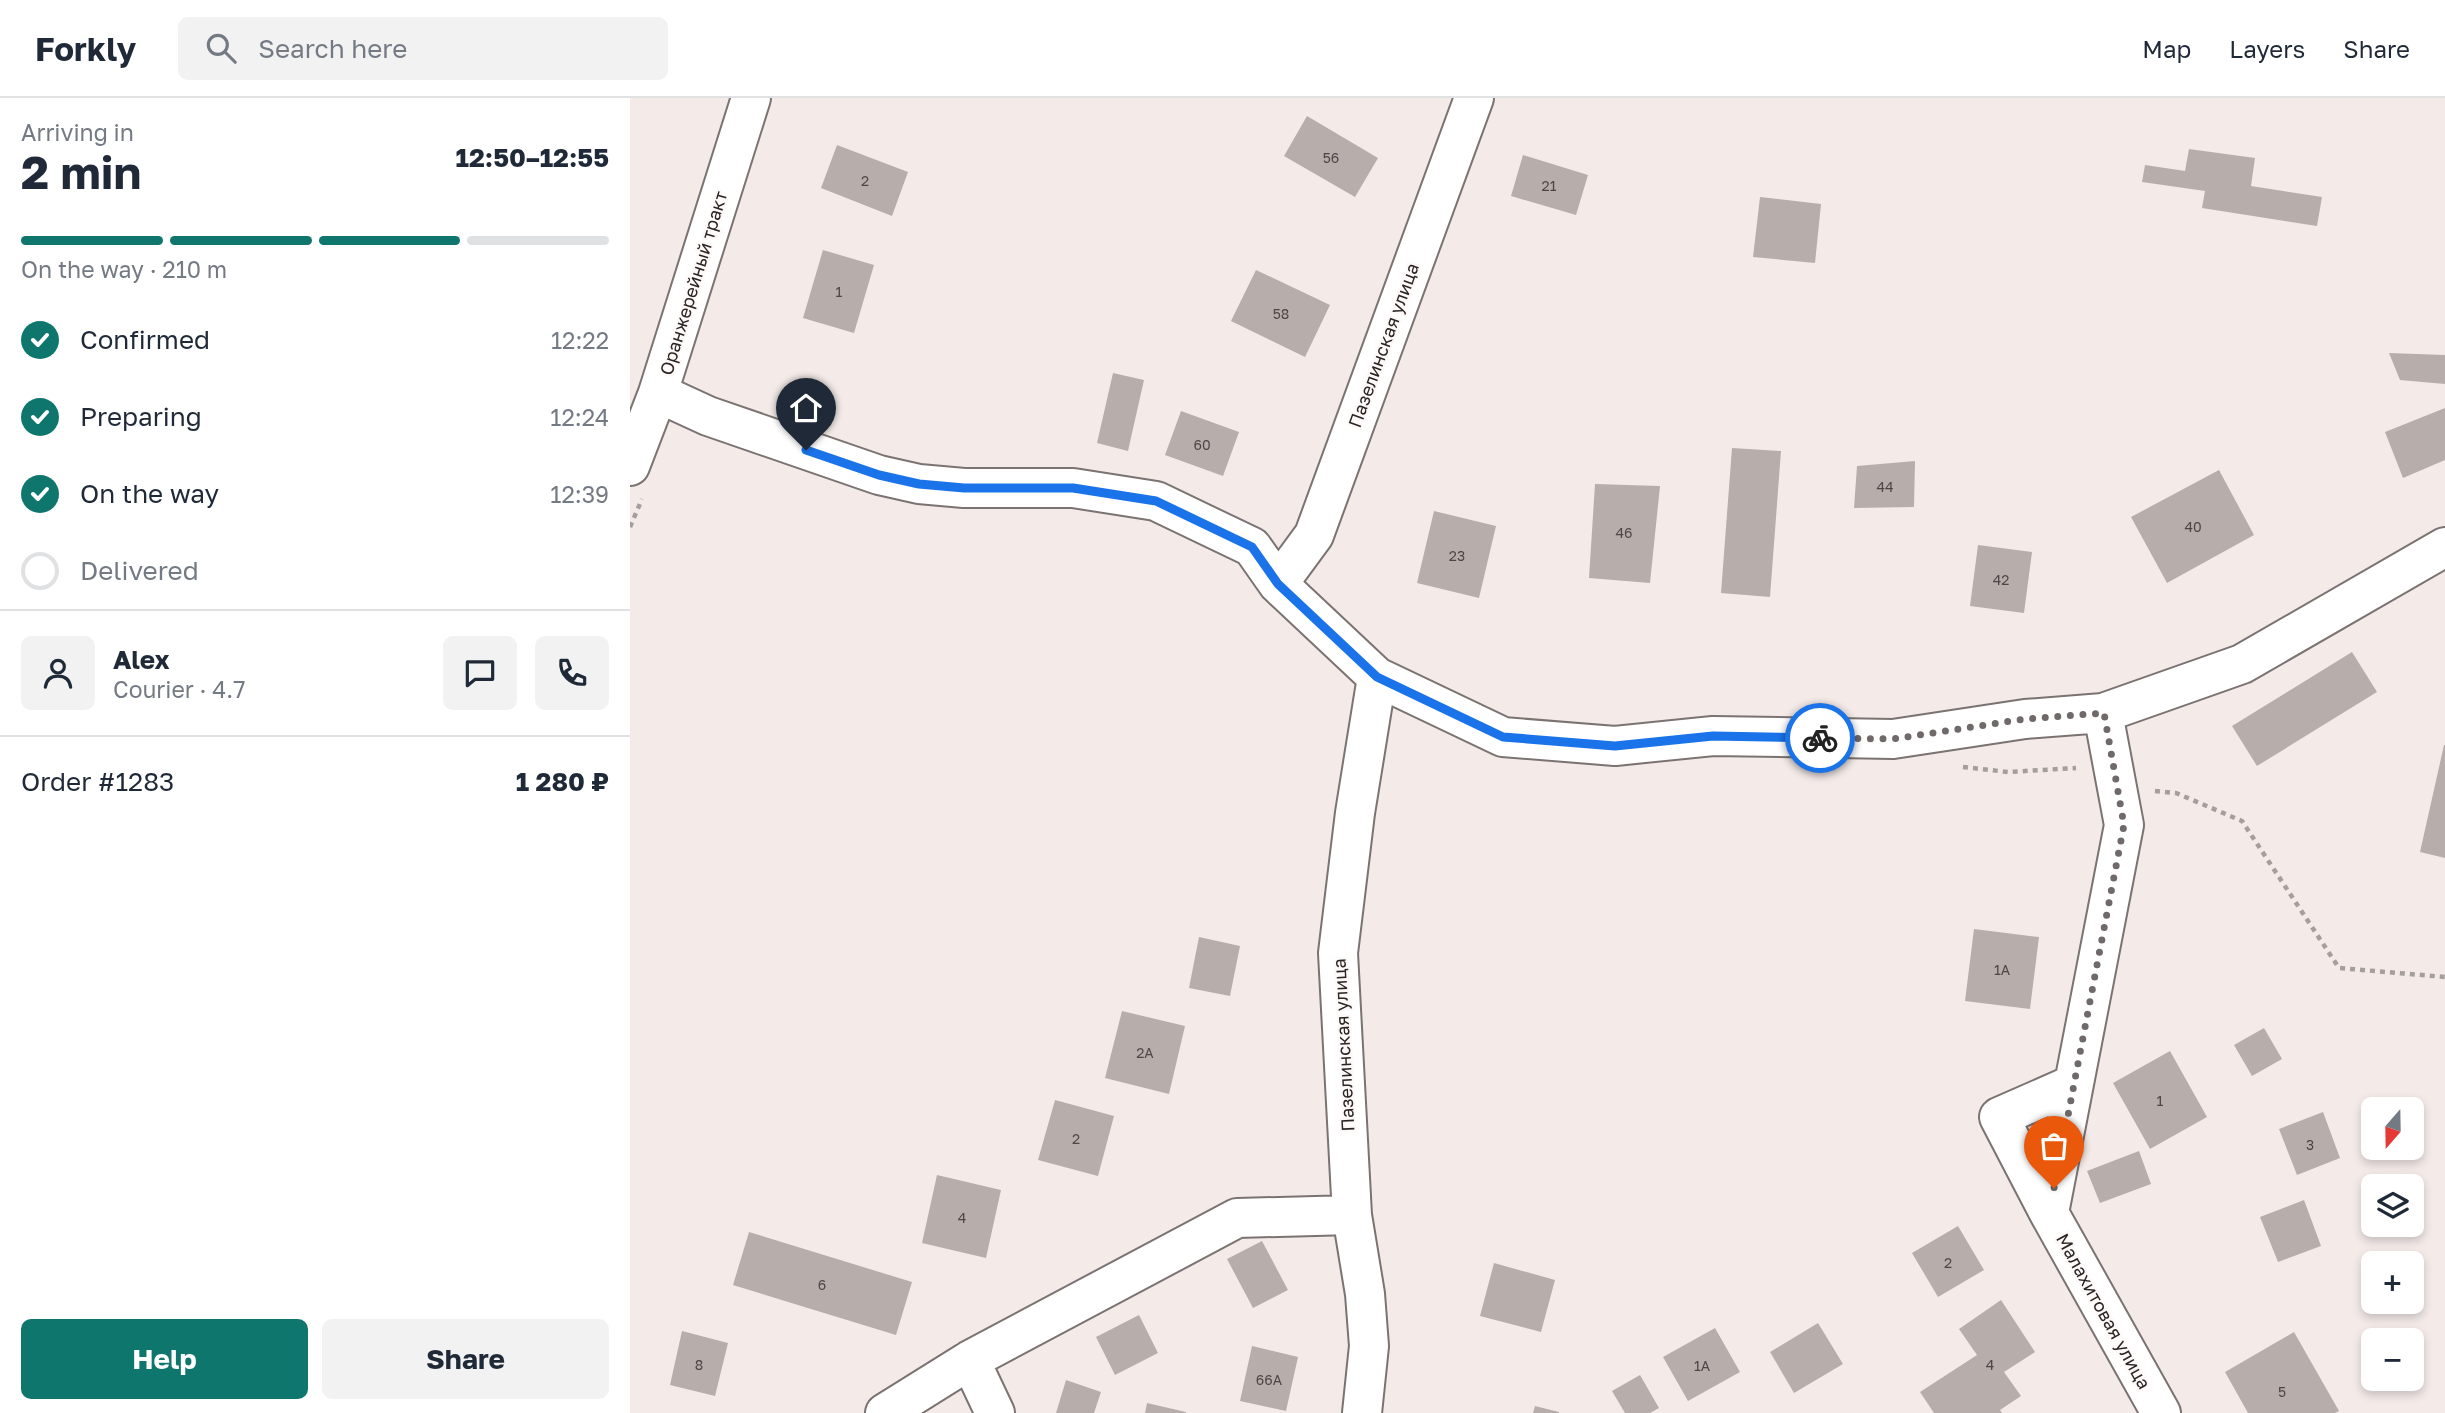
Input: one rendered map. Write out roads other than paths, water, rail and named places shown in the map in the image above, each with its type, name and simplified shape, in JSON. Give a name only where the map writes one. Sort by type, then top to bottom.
[{"type":"street","name":"Оранжерейный тракт","points":[[630,466],[658,393],[751,98]]},
{"type":"street","name":"Пазелинская улица","points":[[1278,584],[1314,535],[1474,98]]},
{"type":"street","points":[[658,393],[708,416],[879,475],[919,484],[964,488],[1073,488],[1156,501],[1252,547],[1278,584],[1377,677],[1503,737],[1615,746],[1713,736],[1893,739],[2025,719],[2104,713],[2242,664],[2445,547]]},
{"type":"street","name":"Пазелинская улица","points":[[1362,1413],[1369,1346],[1365,1294],[1352,1215],[1338,953],[1355,813],[1377,677]]},
{"type":"street","name":"Малахитовая улица","points":[[2104,713],[2124,825],[2049,1213],[2161,1413]]},
{"type":"street","points":[[2049,1213],[1999,1117],[2074,1084]]},
{"type":"street","points":[[885,1413],[970,1360],[1237,1218],[1352,1215]]},
{"type":"street","points":[[970,1360],[995,1413]]}]
